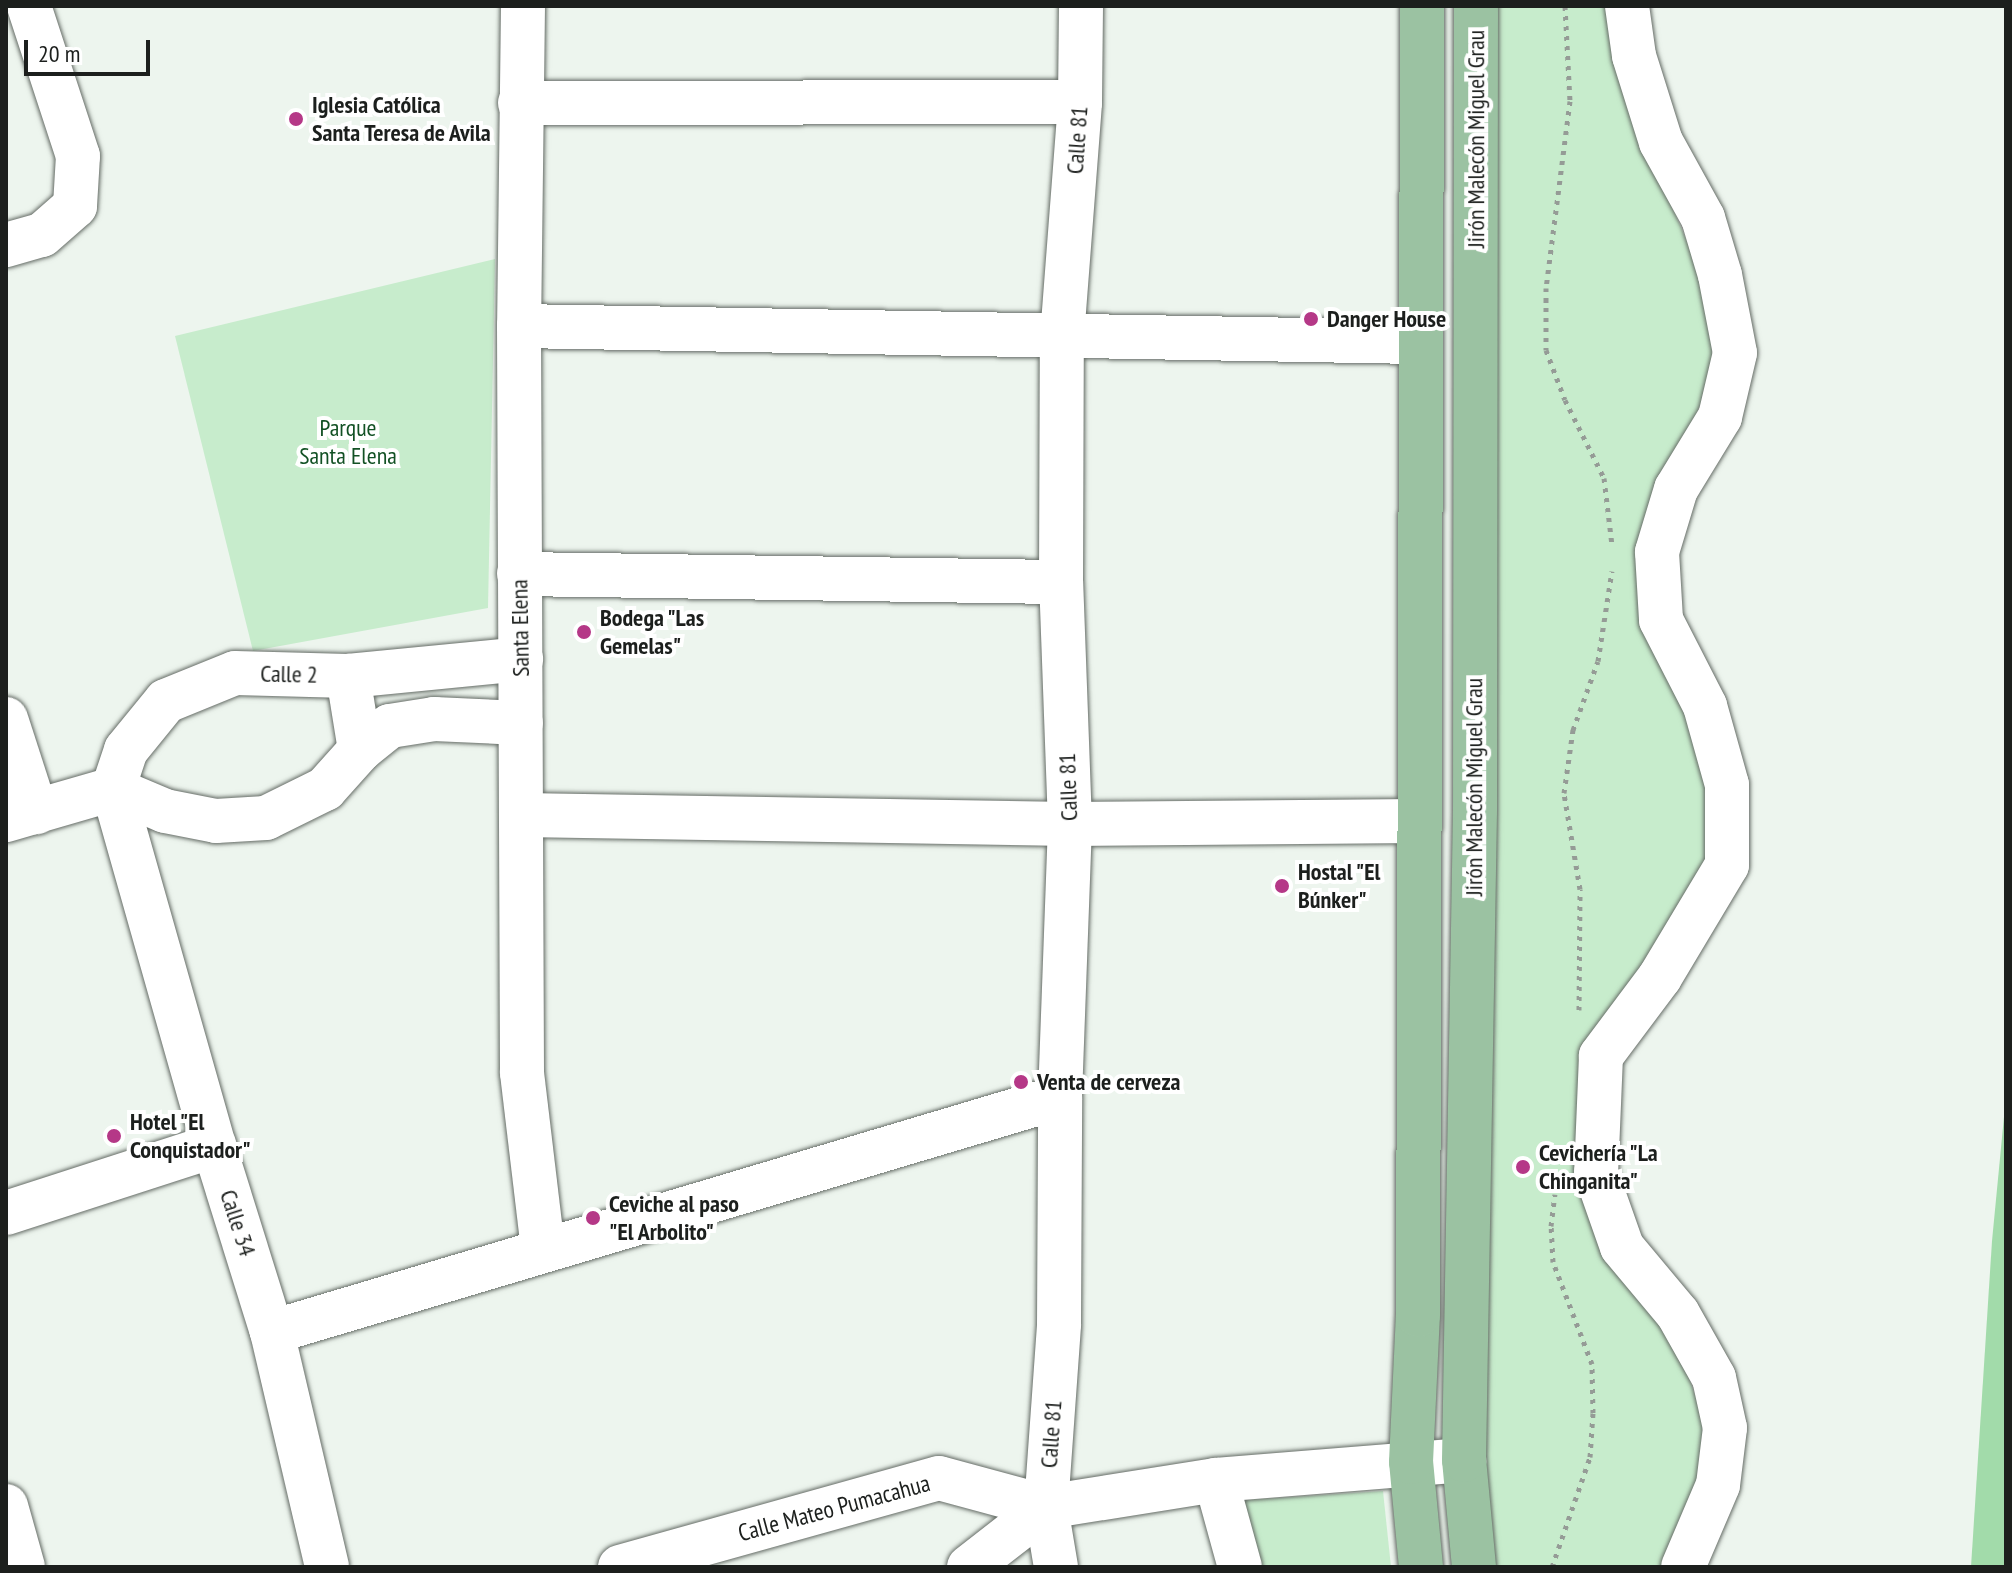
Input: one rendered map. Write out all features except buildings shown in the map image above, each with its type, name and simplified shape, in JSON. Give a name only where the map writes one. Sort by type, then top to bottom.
[{"type":"main road","points":[[1421,1567],[1411,1462],[1418,1315],[1422,6]]},
{"type":"main road","name":"Jirón Malecón Miguel Grau","points":[[1474,1567],[1464,1460],[1475,810],[1476,6]]},
{"type":"street","points":[[6,245],[42,235],[75,206],[78,156],[29,6]]},
{"type":"street","name":"Santa Elena","points":[[523,6],[519,326],[522,1073],[543,1249]]},
{"type":"street","name":"Calle 81","points":[[1056,1567],[1046,1507],[1059,1324],[1060,1097],[1070,824],[1061,582],[1062,337],[1080,102],[1081,6]]},
{"type":"street","points":[[1627,6],[1634,56],[1661,142],[1703,218],[1720,275],[1735,353],[1720,417],[1676,489],[1657,552],[1661,620],[1705,706],[1727,785],[1727,865],[1660,977],[1601,1056],[1596,1173],[1622,1247],[1678,1314],[1714,1378],[1725,1428],[1718,1485],[1683,1567]]},
{"type":"street","points":[[520,103],[1080,102]]},
{"type":"street","points":[[519,326],[1420,342]]},
{"type":"street","points":[[519,574],[1061,582]]},
{"type":"street","name":"Calle 2","points":[[113,789],[126,750],[166,701],[235,673],[348,676],[521,659]]},
{"type":"street","points":[[348,676],[360,750]]},
{"type":"street","points":[[6,719],[21,816],[113,789],[165,811],[216,821],[266,818],[325,789],[360,750],[390,726],[434,719],[521,723]]},
{"type":"street","name":"Calle 34","points":[[113,789],[214,1146],[272,1332],[327,1567]]},
{"type":"street","points":[[522,815],[1070,824],[1418,821]]},
{"type":"street","points":[[272,1332],[1060,1097]]},
{"type":"street","points":[[6,1213],[214,1146]]},
{"type":"street","points":[[969,1567],[1046,1507],[1216,1480],[1464,1460]]},
{"type":"street","name":"Calle Mateo Pumacahua","points":[[620,1567],[939,1478],[1046,1507]]},
{"type":"street","points":[[1216,1480],[1240,1567]]},
{"type":"street","points":[[6,1506],[23,1567]]},
{"type":"path","points":[[1565,6],[1570,101],[1546,288],[1546,350],[1565,400],[1604,478],[1612,549]]},
{"type":"path","points":[[1577,1022],[1582,991],[1580,889],[1564,793],[1573,730],[1598,661],[1614,564]]},
{"type":"path","points":[[1552,1567],[1590,1457],[1593,1413],[1592,1364],[1553,1262],[1551,1226],[1557,1180]]},
{"type":"green space","points":[[1475,6],[1627,6],[1637,125],[1703,279],[1715,370],[1658,505],[1708,757],[1707,886],[1625,997],[1608,1179],[1681,1354],[1712,1446],[1669,1567],[1474,1567]]},
{"type":"green space","name":"Parque Santa Elena","points":[[495,259],[488,608],[253,651],[175,336]]},
{"type":"green space","points":[[1383,1491],[1391,1567],[1250,1567],[1231,1501]]},
{"type":"shaded area","points":[[2006,1096],[2006,1567],[1971,1567],[1992,1241]]},
{"type":"place","name":"Iglesia Católica Santa Teresa de Avila","points":[[296,119]]},
{"type":"place","name":"Danger House","points":[[1311,319]]},
{"type":"place","name":"Bodega \"Las Gemelas\"","points":[[584,632]]},
{"type":"place","name":"Hostal \"El Búnker\"","points":[[1282,886]]},
{"type":"place","name":"Venta de cerveza","points":[[1021,1082]]},
{"type":"place","name":"Hotel \"El Conquistador\"","points":[[114,1136]]},
{"type":"place","name":"Cevichería \"La Chinganita\"","points":[[1523,1167]]},
{"type":"place","name":"Ceviche al paso \"El Arbolito\"","points":[[593,1218]]}]
